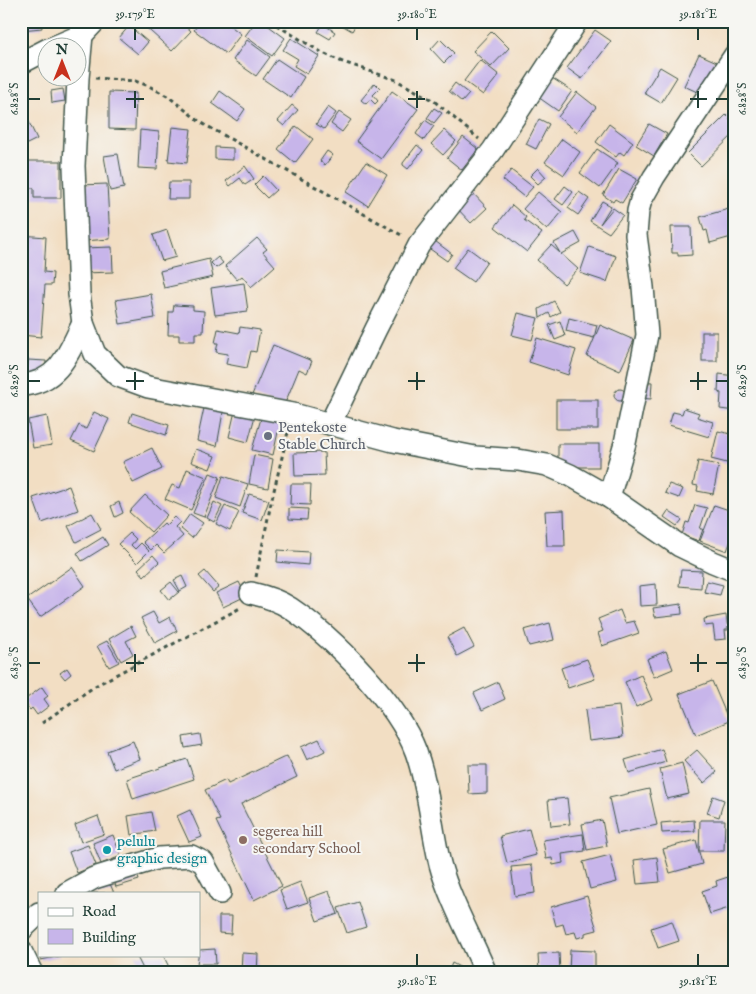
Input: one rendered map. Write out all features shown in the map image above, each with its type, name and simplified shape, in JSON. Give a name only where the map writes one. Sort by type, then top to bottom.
[{"type":"street","points":[[330,424],[419,244],[492,150],[578,21]]},
{"type":"street","points":[[70,38],[89,28]]},
{"type":"street","points":[[21,63],[38,54]]},
{"type":"street","points":[[610,497],[625,443],[647,335],[636,235],[641,200],[654,177],[735,55]]},
{"type":"street","points":[[78,88],[74,166],[79,294],[83,323],[95,354],[118,376],[148,387],[293,414],[393,441],[475,457],[518,460],[547,465],[570,475],[610,497],[680,546],[735,571]]},
{"type":"street","points":[[21,385],[46,379],[63,363],[83,323]]},
{"type":"street","points":[[251,593],[273,599],[289,608],[326,638],[363,672],[400,720],[416,752],[441,865],[486,973]]},
{"type":"street","points":[[69,892],[94,878],[159,858],[190,856],[203,862],[220,892]]},
{"type":"street","points":[[21,930],[38,914]]},
{"type":"street","points":[[21,951],[32,973]]},
{"type":"path","points":[[270,21],[321,52],[340,61],[396,80],[434,101],[492,150]]},
{"type":"path","points":[[88,78],[120,79],[135,81],[149,86],[169,97],[200,122],[419,244]]},
{"type":"path","points":[[42,723],[95,686],[241,609],[251,593],[293,414]]},
{"type":"building","points":[[21,21],[41,21],[42,28],[21,30]]},
{"type":"building","points":[[139,21],[180,21],[191,31],[172,51]]},
{"type":"building","points":[[201,21],[224,21],[241,34],[226,54],[194,30]]},
{"type":"building","points":[[256,21],[262,21],[285,38],[272,56],[245,36]]},
{"type":"building","points":[[335,21],[358,21],[352,31]]},
{"type":"building","points":[[323,24],[335,32],[330,39],[318,32]]},
{"type":"building","points":[[129,26],[148,42],[138,54],[119,38]]},
{"type":"building","points":[[595,30],[611,41],[582,79],[567,68]]},
{"type":"building","points":[[492,31],[509,48],[491,67],[473,51]]},
{"type":"building","points":[[291,38],[319,56],[307,74],[294,66],[298,59],[283,50]]},
{"type":"building","points":[[440,39],[454,53],[444,63],[431,49]]},
{"type":"building","points":[[247,40],[270,57],[256,76],[233,60]]},
{"type":"building","points":[[699,54],[719,63],[704,95],[684,86]]},
{"type":"building","points":[[277,59],[304,77],[291,98],[263,79]]},
{"type":"building","points":[[480,60],[499,75],[483,95],[464,81]]},
{"type":"building","points":[[660,67],[677,77],[661,103],[644,93]]},
{"type":"building","points":[[552,78],[572,91],[558,111],[538,97]]},
{"type":"building","points":[[375,83],[380,88],[373,95],[378,101],[375,104],[370,99],[366,104],[361,100]]},
{"type":"building","points":[[455,83],[469,94],[462,102],[449,91]]},
{"type":"building","points":[[63,89],[65,101],[52,103],[51,91]]},
{"type":"building","points":[[220,91],[245,109],[237,121],[212,103]]},
{"type":"building","points":[[392,91],[418,109],[381,159],[356,141]]},
{"type":"building","points":[[109,92],[136,93],[135,130],[109,129]]},
{"type":"building","points":[[577,92],[596,107],[577,132],[558,117]]},
{"type":"building","points":[[292,105],[298,110],[284,126],[278,121]]},
{"type":"building","points":[[328,107],[336,113],[324,129],[316,124]]},
{"type":"building","points":[[434,108],[442,113],[434,123],[427,118]]},
{"type":"building","points":[[339,112],[351,120],[342,132],[331,124]]},
{"type":"building","points":[[25,114],[37,139],[21,147],[21,116]]},
{"type":"building","points":[[726,115],[735,124],[735,133],[701,166],[688,153]]},
{"type":"building","points":[[539,119],[549,124],[536,149],[526,144]]},
{"type":"building","points":[[425,120],[434,126],[424,140],[416,134]]},
{"type":"building","points":[[609,124],[633,142],[624,155],[620,152],[616,157],[596,142]]},
{"type":"building","points":[[649,124],[667,134],[654,156],[636,145]]},
{"type":"building","points":[[296,126],[313,139],[295,163],[278,149]]},
{"type":"building","points":[[172,127],[191,129],[187,163],[168,161]]},
{"type":"building","points":[[140,130],[159,132],[157,169],[138,168]]},
{"type":"building","points":[[444,130],[456,141],[443,155],[431,144]]},
{"type":"building","points":[[463,137],[478,149],[462,170],[447,158]]},
{"type":"building","points":[[562,139],[580,152],[564,175],[545,162]]},
{"type":"building","points":[[417,145],[423,150],[408,169],[403,163]]},
{"type":"building","points":[[215,147],[233,148],[233,160],[215,159]]},
{"type":"building","points":[[597,149],[618,163],[600,188],[580,173]]},
{"type":"building","points":[[327,151],[333,155],[325,165],[320,161]]},
{"type":"building","points":[[118,154],[124,188],[110,191],[104,156]]},
{"type":"building","points":[[21,161],[61,161],[61,198],[34,198],[34,188],[21,188]]},
{"type":"building","points":[[366,162],[387,175],[368,206],[346,192]]},
{"type":"building","points":[[245,166],[254,179],[245,185],[240,178],[230,186],[226,181]]},
{"type":"building","points":[[538,168],[546,177],[538,184],[530,176]]},
{"type":"building","points":[[619,169],[637,179],[622,203],[615,199],[613,202],[603,195]]},
{"type":"building","points":[[511,170],[533,187],[524,197],[503,180]]},
{"type":"building","points":[[263,176],[276,190],[267,198],[254,185]]},
{"type":"building","points":[[169,182],[189,182],[189,199],[168,199]]},
{"type":"building","points":[[107,184],[110,239],[83,241],[80,185]]},
{"type":"building","points":[[565,186],[573,192],[563,205],[555,199]]},
{"type":"building","points":[[471,191],[487,208],[471,223],[455,206]]},
{"type":"building","points":[[538,192],[562,212],[547,230],[523,209]]},
{"type":"building","points":[[579,192],[589,199],[578,215],[568,208]]},
{"type":"building","points":[[602,201],[611,206],[600,224],[613,208],[623,215],[609,233],[590,221]]},
{"type":"building","points":[[512,205],[526,217],[524,220],[542,233],[527,252],[495,227]]},
{"type":"building","points":[[732,208],[735,219],[735,236],[710,243],[707,230],[704,231],[700,217]]},
{"type":"building","points":[[671,227],[691,227],[692,255],[678,256],[678,253],[672,253]]},
{"type":"building","points":[[167,230],[176,257],[162,261],[153,235]]},
{"type":"building","points":[[575,232],[581,243],[561,254],[578,269],[564,284],[537,260],[551,245],[560,253],[554,243]]},
{"type":"building","points":[[21,235],[46,237],[44,272],[53,273],[52,285],[45,285],[41,337],[21,335]]},
{"type":"building","points":[[257,238],[267,249],[263,252],[275,266],[251,287],[242,276],[237,280],[225,266]]},
{"type":"building","points":[[435,241],[452,254],[447,261],[430,249]]},
{"type":"building","points":[[112,247],[113,272],[84,273],[83,248]]},
{"type":"building","points":[[589,247],[616,256],[607,282],[580,273]]},
{"type":"building","points":[[468,248],[487,262],[473,282],[453,268]]},
{"type":"building","points":[[218,257],[223,263],[216,268],[211,263]]},
{"type":"building","points":[[209,259],[213,277],[164,288],[160,271]]},
{"type":"building","points":[[244,283],[248,311],[215,315],[211,288]]},
{"type":"building","points":[[151,294],[155,318],[120,324],[116,300]]},
{"type":"building","points":[[554,301],[560,312],[551,317],[549,313],[540,318],[539,309]]},
{"type":"building","points":[[174,305],[193,306],[193,310],[204,311],[203,333],[195,333],[195,341],[179,341],[179,335],[168,335],[169,312],[173,312]]},
{"type":"building","points":[[518,313],[538,318],[532,340],[512,335]]},
{"type":"building","points":[[569,318],[597,325],[594,338],[566,331]]},
{"type":"building","points":[[560,321],[565,336],[555,340],[549,325]]},
{"type":"building","points":[[600,325],[634,340],[620,371],[587,356]]},
{"type":"building","points":[[240,327],[260,330],[256,352],[251,351],[247,368],[226,364],[228,354],[216,352],[218,343],[215,343],[218,329],[239,333]]},
{"type":"building","points":[[702,332],[717,332],[717,361],[702,361]]},
{"type":"building","points":[[537,338],[576,350],[568,375],[529,362]]},
{"type":"building","points":[[273,345],[312,361],[307,373],[299,369],[283,408],[252,395]]},
{"type":"building","points":[[28,360],[46,361],[45,376],[27,375]]},
{"type":"building","points":[[719,374],[735,376],[735,411],[720,409],[721,393],[718,392]]},
{"type":"building","points":[[638,381],[652,382],[651,399],[637,398]]},
{"type":"building","points":[[620,389],[626,395],[620,401],[614,395]]},
{"type":"building","points":[[556,400],[598,400],[598,429],[556,429]]},
{"type":"building","points":[[204,408],[223,412],[217,446],[197,441]]},
{"type":"building","points":[[684,408],[699,413],[697,417],[713,422],[709,437],[669,425],[673,412],[682,414]]},
{"type":"building","points":[[235,411],[255,416],[248,442],[229,437]]},
{"type":"building","points":[[94,412],[109,419],[94,451],[71,441],[79,425],[86,429]]},
{"type":"building","points":[[132,413],[169,425],[166,435],[129,422]]},
{"type":"building","points":[[262,415],[284,421],[281,432],[278,432],[273,455],[252,450]]},
{"type":"building","points":[[47,416],[52,445],[33,448],[28,420]]},
{"type":"building","points":[[718,431],[735,435],[735,465],[711,459]]},
{"type":"building","points":[[558,444],[599,444],[599,467],[558,467]]},
{"type":"building","points":[[152,448],[162,469],[133,483],[123,462]]},
{"type":"building","points":[[196,449],[215,456],[210,469],[191,462]]},
{"type":"building","points":[[324,452],[325,475],[295,476],[294,453]]},
{"type":"building","points":[[254,455],[273,459],[268,488],[249,484]]},
{"type":"building","points":[[698,461],[719,465],[713,494],[697,491],[698,486],[693,485]]},
{"type":"building","points":[[187,469],[206,477],[191,510],[165,499],[172,485],[180,488]]},
{"type":"building","points":[[735,471],[735,484],[731,482]]},
{"type":"building","points":[[210,473],[220,477],[204,517],[193,513]]},
{"type":"building","points":[[223,476],[248,484],[240,507],[216,498]]},
{"type":"building","points":[[291,484],[311,484],[310,505],[290,504]]},
{"type":"building","points":[[669,484],[683,489],[679,498],[665,493]]},
{"type":"building","points":[[69,486],[78,510],[42,523],[33,498]]},
{"type":"building","points":[[249,494],[269,500],[262,520],[242,513]]},
{"type":"building","points":[[145,495],[167,515],[151,532],[129,512]]},
{"type":"building","points":[[119,502],[123,513],[115,517],[111,506]]},
{"type":"building","points":[[214,502],[222,506],[214,522],[207,518]]},
{"type":"building","points":[[695,505],[707,508],[700,529],[703,529],[699,541],[682,535],[686,522],[689,523]]},
{"type":"building","points":[[714,505],[735,512],[735,529],[727,551],[700,541]]},
{"type":"building","points":[[225,506],[239,512],[230,531],[216,524]]},
{"type":"building","points":[[289,508],[308,509],[307,520],[289,519]]},
{"type":"building","points":[[564,510],[565,546],[547,546],[545,511]]},
{"type":"building","points":[[668,511],[682,520],[677,526],[664,517]]},
{"type":"building","points":[[92,513],[101,529],[76,542],[68,526]]},
{"type":"building","points":[[190,514],[203,523],[192,538],[180,528]]},
{"type":"building","points":[[174,517],[180,522],[175,527],[183,536],[164,553],[156,545],[151,550],[143,542],[164,523],[166,525]]},
{"type":"building","points":[[130,533],[136,539],[131,545],[135,549],[141,543],[149,551],[137,563],[118,544]]},
{"type":"building","points":[[103,537],[108,545],[82,561],[77,553]]},
{"type":"building","points":[[278,550],[309,552],[308,565],[277,562]]},
{"type":"building","points":[[153,555],[159,562],[144,576],[138,569]]},
{"type":"building","points":[[72,567],[85,586],[40,617],[27,599]]},
{"type":"building","points":[[681,570],[702,571],[701,588],[679,586]]},
{"type":"building","points":[[205,571],[219,587],[213,592],[199,576]]},
{"type":"building","points":[[182,576],[187,587],[180,591],[174,580]]},
{"type":"building","points":[[707,581],[723,585],[720,595],[704,592]]},
{"type":"building","points":[[171,582],[179,592],[169,600],[161,590]]},
{"type":"building","points":[[239,582],[246,596],[223,607],[216,593]]},
{"type":"building","points":[[656,584],[657,605],[640,606],[639,586]]},
{"type":"building","points":[[735,595],[735,631],[732,631],[729,596]]},
{"type":"building","points":[[21,603],[26,610],[21,613]]},
{"type":"building","points":[[681,604],[682,614],[655,617],[653,608]]},
{"type":"building","points":[[620,610],[625,623],[634,621],[639,633],[602,646],[598,633],[603,631],[598,619]]},
{"type":"building","points":[[153,612],[159,623],[170,617],[177,631],[155,643],[141,618]]},
{"type":"building","points":[[726,615],[728,630],[725,630],[726,639],[715,640],[713,625],[705,626],[704,619]]},
{"type":"building","points":[[550,623],[554,640],[529,646],[524,630]]},
{"type":"building","points":[[131,626],[136,636],[126,641],[133,654],[121,661],[109,639]]},
{"type":"building","points":[[464,628],[474,647],[457,656],[447,637]]},
{"type":"building","points":[[107,641],[119,662],[109,667],[97,646]]},
{"type":"building","points":[[666,651],[673,669],[654,677],[647,659]]},
{"type":"building","points":[[587,659],[595,679],[568,688],[561,668]]},
{"type":"building","points":[[67,668],[71,674],[65,679],[60,673]]},
{"type":"building","points":[[641,675],[652,700],[636,707],[625,682]]},
{"type":"building","points":[[712,681],[729,721],[696,735],[679,694]]},
{"type":"building","points":[[498,682],[505,699],[482,710],[474,693]]},
{"type":"building","points":[[42,687],[48,696],[44,699],[49,706],[37,715],[23,701]]},
{"type":"building","points":[[619,706],[623,737],[589,741],[585,710]]},
{"type":"building","points":[[200,734],[202,745],[185,748],[183,737]]},
{"type":"building","points":[[319,739],[325,751],[307,760],[301,747]]},
{"type":"building","points":[[133,741],[140,759],[114,769],[107,751]]},
{"type":"building","points":[[662,749],[666,762],[629,773],[625,760]]},
{"type":"building","points":[[697,750],[717,772],[704,783],[684,761]]},
{"type":"building","points":[[287,756],[297,777],[241,804],[282,886],[254,900],[216,821],[220,820],[205,790],[226,780],[228,784]]},
{"type":"building","points":[[187,759],[194,779],[133,799],[127,779]]},
{"type":"building","points":[[682,763],[689,794],[667,799],[660,769]]},
{"type":"building","points":[[468,765],[487,765],[487,793],[469,794]]},
{"type":"building","points":[[649,789],[657,825],[617,834],[609,798]]},
{"type":"building","points":[[713,796],[724,800],[719,817],[707,813]]},
{"type":"building","points":[[567,798],[570,824],[551,826],[548,800]]},
{"type":"building","points":[[190,810],[202,837],[189,842],[177,816]]},
{"type":"building","points":[[151,812],[155,831],[131,835],[128,816]]},
{"type":"building","points":[[98,816],[104,834],[81,842],[75,825]]},
{"type":"building","points":[[602,820],[607,846],[587,850],[582,824]]},
{"type":"building","points":[[694,820],[695,831],[662,833],[661,823]]},
{"type":"building","points":[[700,820],[725,820],[724,851],[699,851]]},
{"type":"building","points":[[733,820],[735,820],[735,853],[732,853]]},
{"type":"building","points":[[529,829],[536,855],[507,863],[500,836]]},
{"type":"building","points":[[583,834],[585,851],[562,854],[563,863],[553,865],[552,858],[546,859],[543,840]]},
{"type":"building","name":"pelulu graphic design","points":[[113,835],[121,856],[101,864],[93,843]]},
{"type":"building","points":[[696,840],[702,864],[670,873],[663,849]]},
{"type":"building","points":[[88,845],[96,865],[77,873],[69,852]]},
{"type":"building","points":[[610,855],[617,882],[590,889],[583,862]]},
{"type":"building","points":[[657,857],[660,882],[637,884],[634,860]]},
{"type":"building","points":[[532,865],[535,893],[515,896],[511,867]]},
{"type":"building","points":[[134,866],[139,880],[116,887],[112,873]]},
{"type":"building","points":[[731,876],[735,887],[735,906],[710,914],[702,891],[717,886],[716,881]]},
{"type":"building","points":[[108,879],[114,892],[86,892]]},
{"type":"building","points":[[300,882],[308,902],[287,909],[280,890]]},
{"type":"building","points":[[329,891],[338,914],[317,921],[309,898]]},
{"type":"building","points":[[587,896],[597,930],[585,933],[585,936],[577,938],[575,932],[566,934],[563,924],[556,926],[551,907]]},
{"type":"building","points":[[358,902],[366,927],[347,933],[338,908]]},
{"type":"building","points":[[219,916],[232,916],[231,934],[219,933]]},
{"type":"building","points":[[672,921],[679,941],[658,948],[651,928]]},
{"type":"building","points":[[215,949],[216,964],[197,964],[200,950]]},
{"type":"building","points":[[570,950],[595,951],[595,973],[569,973]]},
{"type":"building","points":[[242,953],[258,954],[257,973],[241,973]]},
{"type":"building","points":[[559,953],[560,973],[539,973],[538,954]]},
{"type":"building","points":[[40,956],[60,956],[41,960]]},
{"type":"building","points":[[136,956],[164,956],[172,973],[145,973]]},
{"type":"building","points":[[452,963],[467,971],[466,973],[448,973]]},
{"type":"building","points":[[524,969],[534,970],[534,973],[524,973]]},
{"type":"place","name":"Pentekoste Stable Church","points":[[268,436]]},
{"type":"place","name":"segerea hill secondary School","points":[[243,840]]},
{"type":"place","name":"pelulu graphic design","points":[[107,850]]}]
